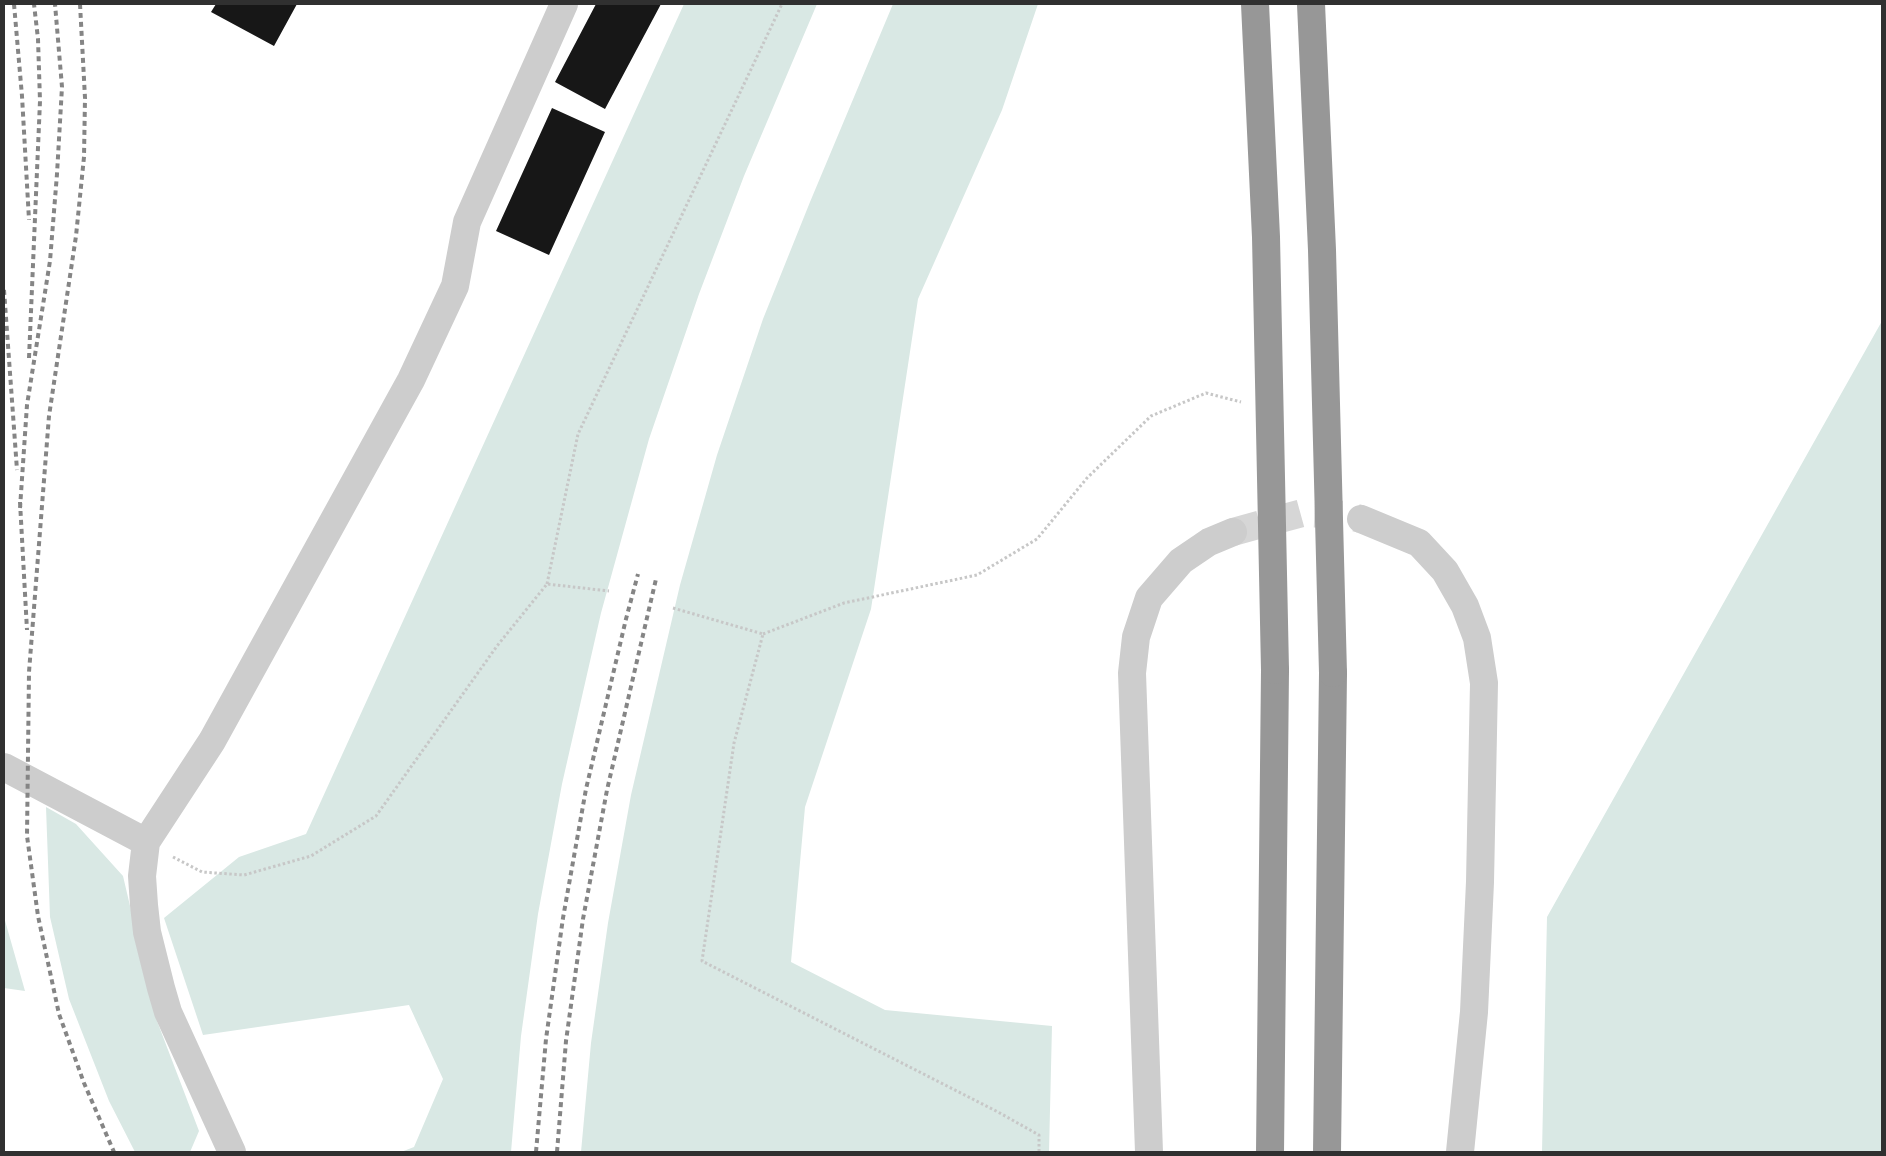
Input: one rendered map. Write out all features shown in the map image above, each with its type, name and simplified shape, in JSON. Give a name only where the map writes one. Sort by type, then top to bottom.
[{"type":"highway","points":[[1255,4],[1266,238],[1275,670],[1270,1152]]},
{"type":"highway","points":[[1311,4],[1322,250],[1333,673],[1327,1152]]},
{"type":"lane","points":[[232,1152],[168,1012],[161,988],[147,932],[144,904],[142,876],[146,842],[212,741],[412,380],[455,286],[467,222],[564,4]]},
{"type":"lane","points":[[1361,519],[1419,543],[1445,570],[1465,606],[1476,638],[1484,683],[1480,882],[1474,1003],[1460,1152]]},
{"type":"lane","points":[[1149,1152],[1132,683],[1136,637],[1149,598],[1181,561],[1209,542],[1233,532]]},
{"type":"lane","points":[[4,767],[146,842]]},
{"type":"path","points":[[146,842],[202,872],[244,875],[312,856],[376,816],[497,646],[547,584],[578,434],[782,4]]},
{"type":"path","points":[[673,608],[763,634],[844,603],[977,575],[1037,539],[1087,478],[1151,416],[1206,393],[1250,404]]},
{"type":"path","points":[[547,584],[609,592]]},
{"type":"path","points":[[763,634],[734,743],[702,961],[1040,1135],[1039,1152]]},
{"type":"shaded area","points":[[684,4],[817,4],[744,176],[699,294],[649,439],[601,613],[562,784],[538,914],[521,1036],[511,1152],[401,1152],[414,1147],[443,1079],[409,1005],[203,1035],[164,918],[239,857],[306,834]]},
{"type":"shaded area","points":[[893,4],[1038,4],[1002,110],[918,299],[871,609],[805,807],[791,962],[885,1010],[1052,1026],[1049,1152],[581,1152],[591,1043],[608,923],[631,795],[680,585],[717,455],[763,319]]},
{"type":"shaded area","points":[[1882,321],[1882,1152],[1542,1152],[1547,917]]},
{"type":"shaded area","points":[[46,807],[76,824],[123,876],[157,1021],[199,1131],[190,1152],[135,1152],[109,1101],[69,999],[50,917]]},
{"type":"shaded area","points":[[4,917],[25,991],[4,988]]},
{"type":"building","points":[[216,4],[297,4],[274,46],[211,12]]},
{"type":"building","points":[[596,4],[661,4],[605,109],[555,82]]},
{"type":"building","points":[[552,108],[605,132],[549,255],[496,231]]},
{"type":"tunnel","points":[[1233,532],[1302,513],[1346,515],[1361,519]]},
{"type":"railway","points":[[14,4],[22,96],[29,220]]},
{"type":"railway","points":[[29,358],[40,101],[38,39],[34,4]]},
{"type":"railway","points":[[20,508],[27,405],[50,261],[57,174],[62,87],[55,4]]},
{"type":"railway","points":[[80,4],[85,98],[84,157],[76,236],[49,416],[29,672],[27,836],[38,916],[59,1014],[84,1083],[114,1152]]},
{"type":"railway","points":[[4,290],[17,470]]},
{"type":"railway","points":[[20,502],[27,630]]},
{"type":"railway","points":[[536,1152],[546,1039],[563,918],[586,789],[638,574]]},
{"type":"railway","points":[[557,1152],[566,1041],[583,919],[607,790],[656,579]]}]
